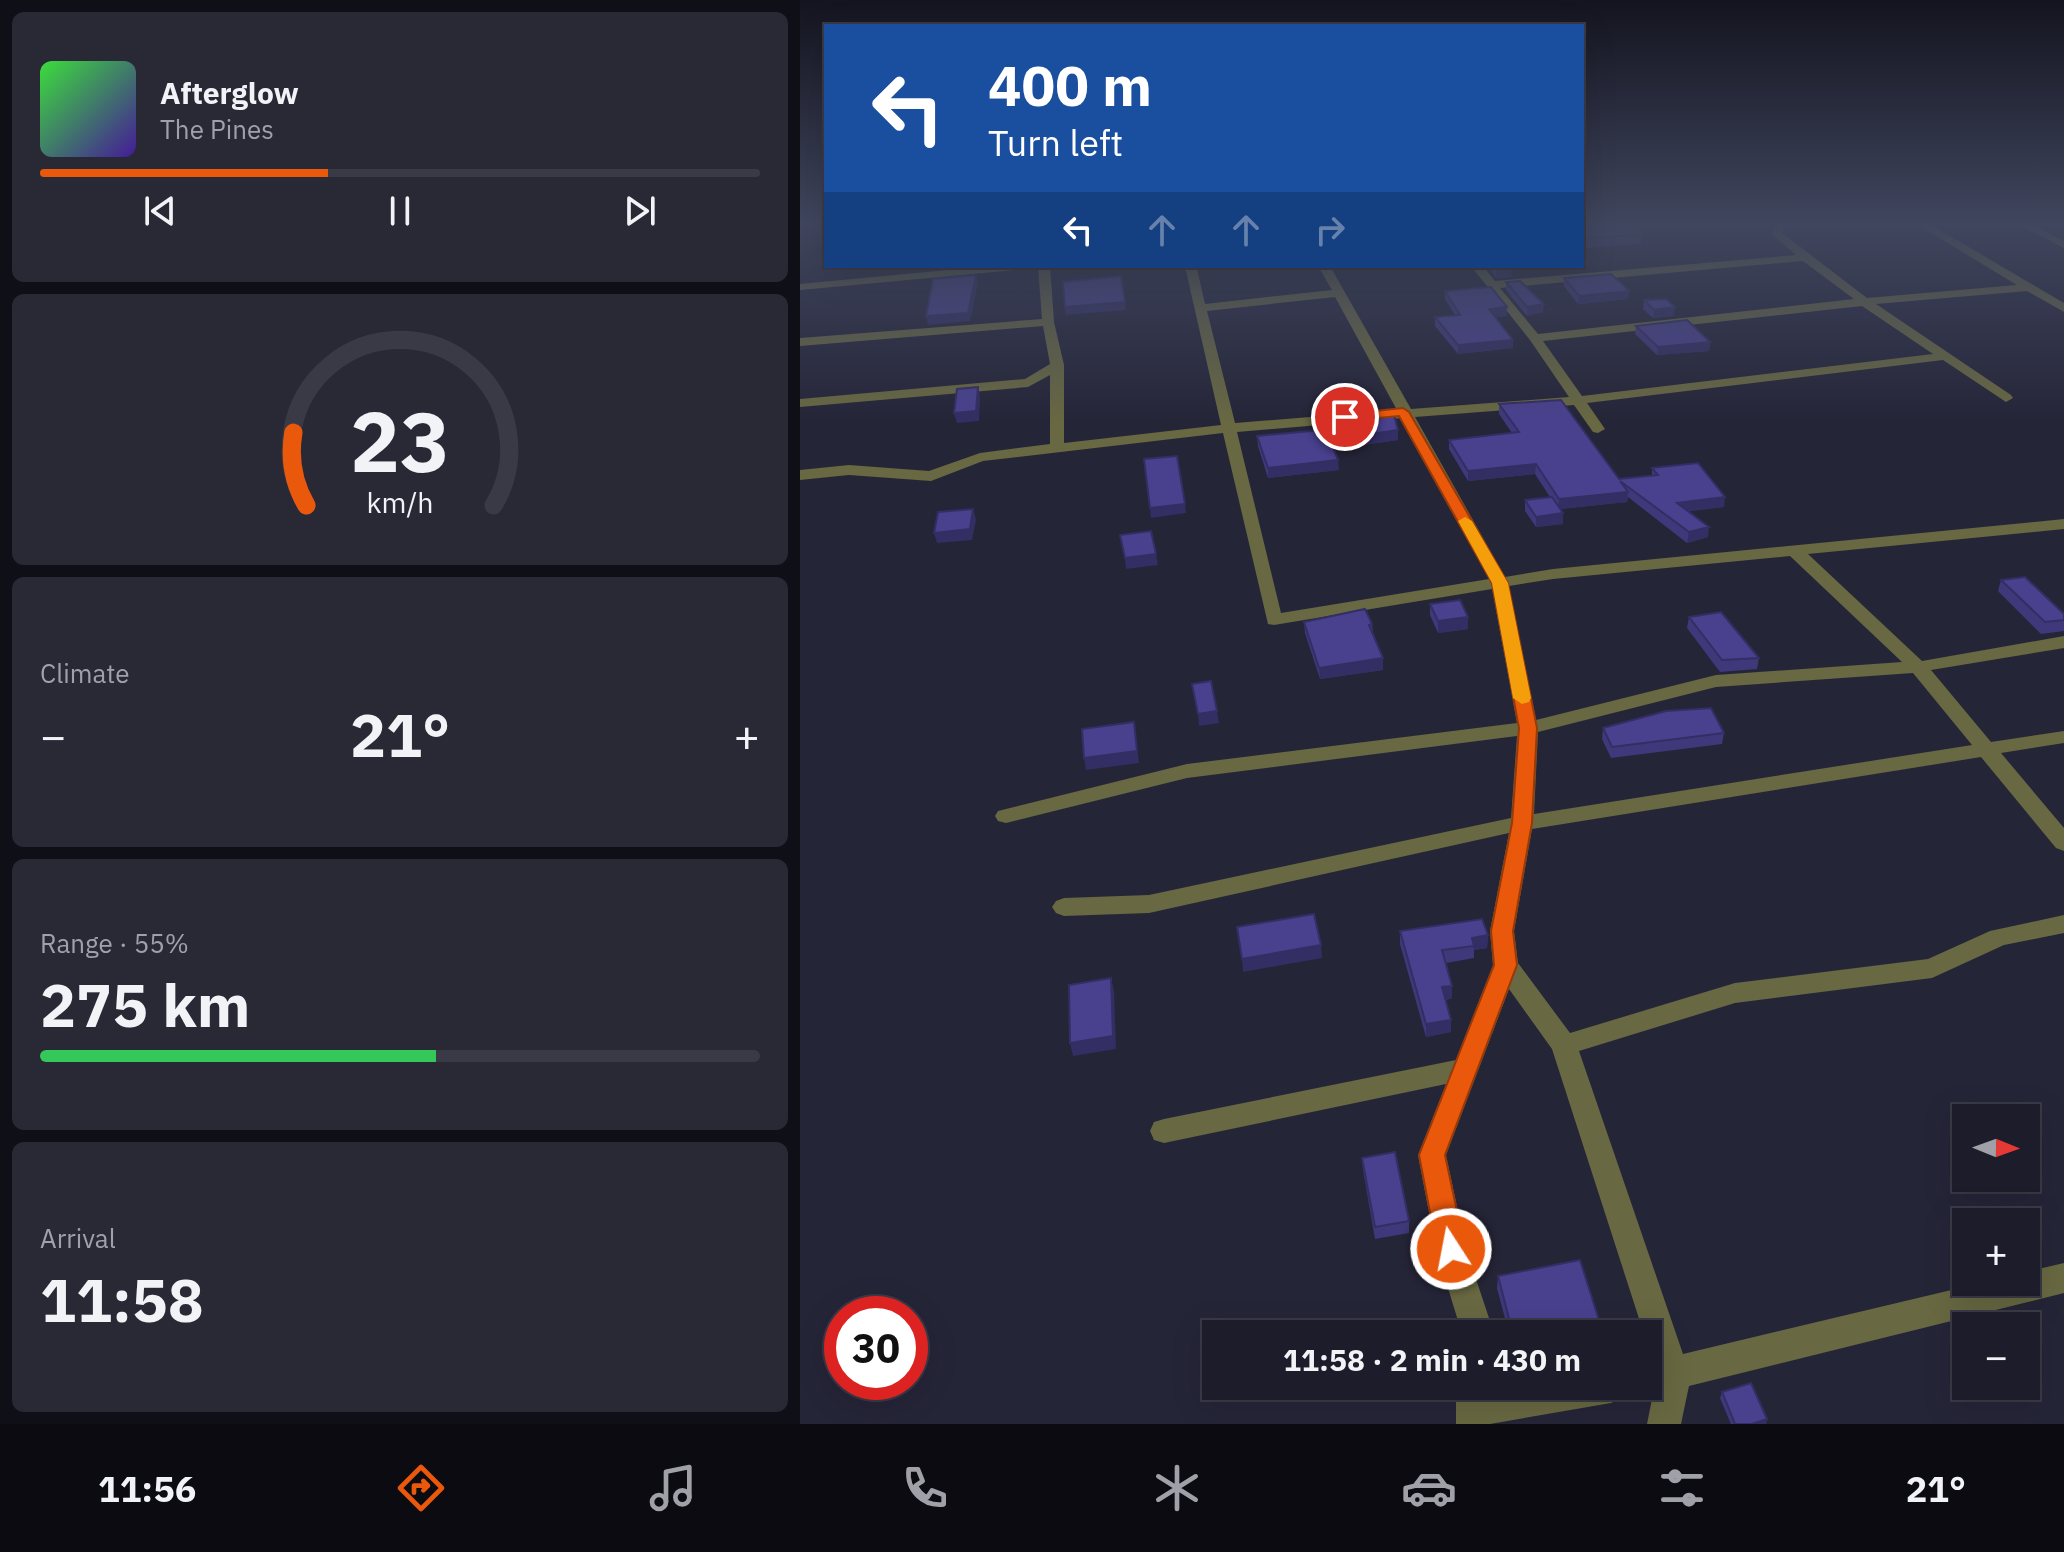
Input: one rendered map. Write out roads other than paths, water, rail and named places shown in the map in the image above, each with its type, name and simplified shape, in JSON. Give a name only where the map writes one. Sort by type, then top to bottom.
[{"type":"street","points":[[1046,288],[1048,322],[1057,365],[1057,449]]},
{"type":"street","points":[[1195,288],[1225,402],[1228,428],[1274,620],[1553,574],[2064,524]]},
{"type":"street","points":[[1336,288],[1500,583],[1528,728],[1522,823],[1502,931],[1506,965],[1432,1155],[1451,1249],[1474,1320]]},
{"type":"street","points":[[1494,288],[1535,338],[1598,429]]},
{"type":"street","points":[[1844,288],[2006,398]]},
{"type":"street","points":[[1535,338],[1862,302],[2022,288]]},
{"type":"street","points":[[2028,288],[2064,308]]},
{"type":"street","points":[[1200,308],[1338,293]]},
{"type":"street","points":[[800,342],[1048,322]]},
{"type":"street","points":[[800,475],[849,470],[931,476],[980,457],[1228,428],[1580,400],[1948,356]]},
{"type":"street","points":[[800,403],[1028,383],[1057,365]]},
{"type":"street","points":[[1794,550],[1918,667],[2064,843]]},
{"type":"street","points":[[1006,816],[1187,771],[1528,728],[1716,681],[1918,667],[2064,642]]},
{"type":"street","points":[[1064,907],[1149,904],[1522,823],[2064,737]]},
{"type":"street","points":[[1564,1045],[1735,993],[1932,968],[1999,937],[2064,924]]},
{"type":"street","points":[[1506,965],[1564,1045],[1644,1320]]},
{"type":"street","points":[[1164,1131],[1465,1069]]},
{"type":"street","points":[[1662,1377],[2064,1278]]},
{"type":"street","points":[[1662,1393],[1664,1424]]},
{"type":"street","points":[[1473,1407],[1519,1400]]}]
